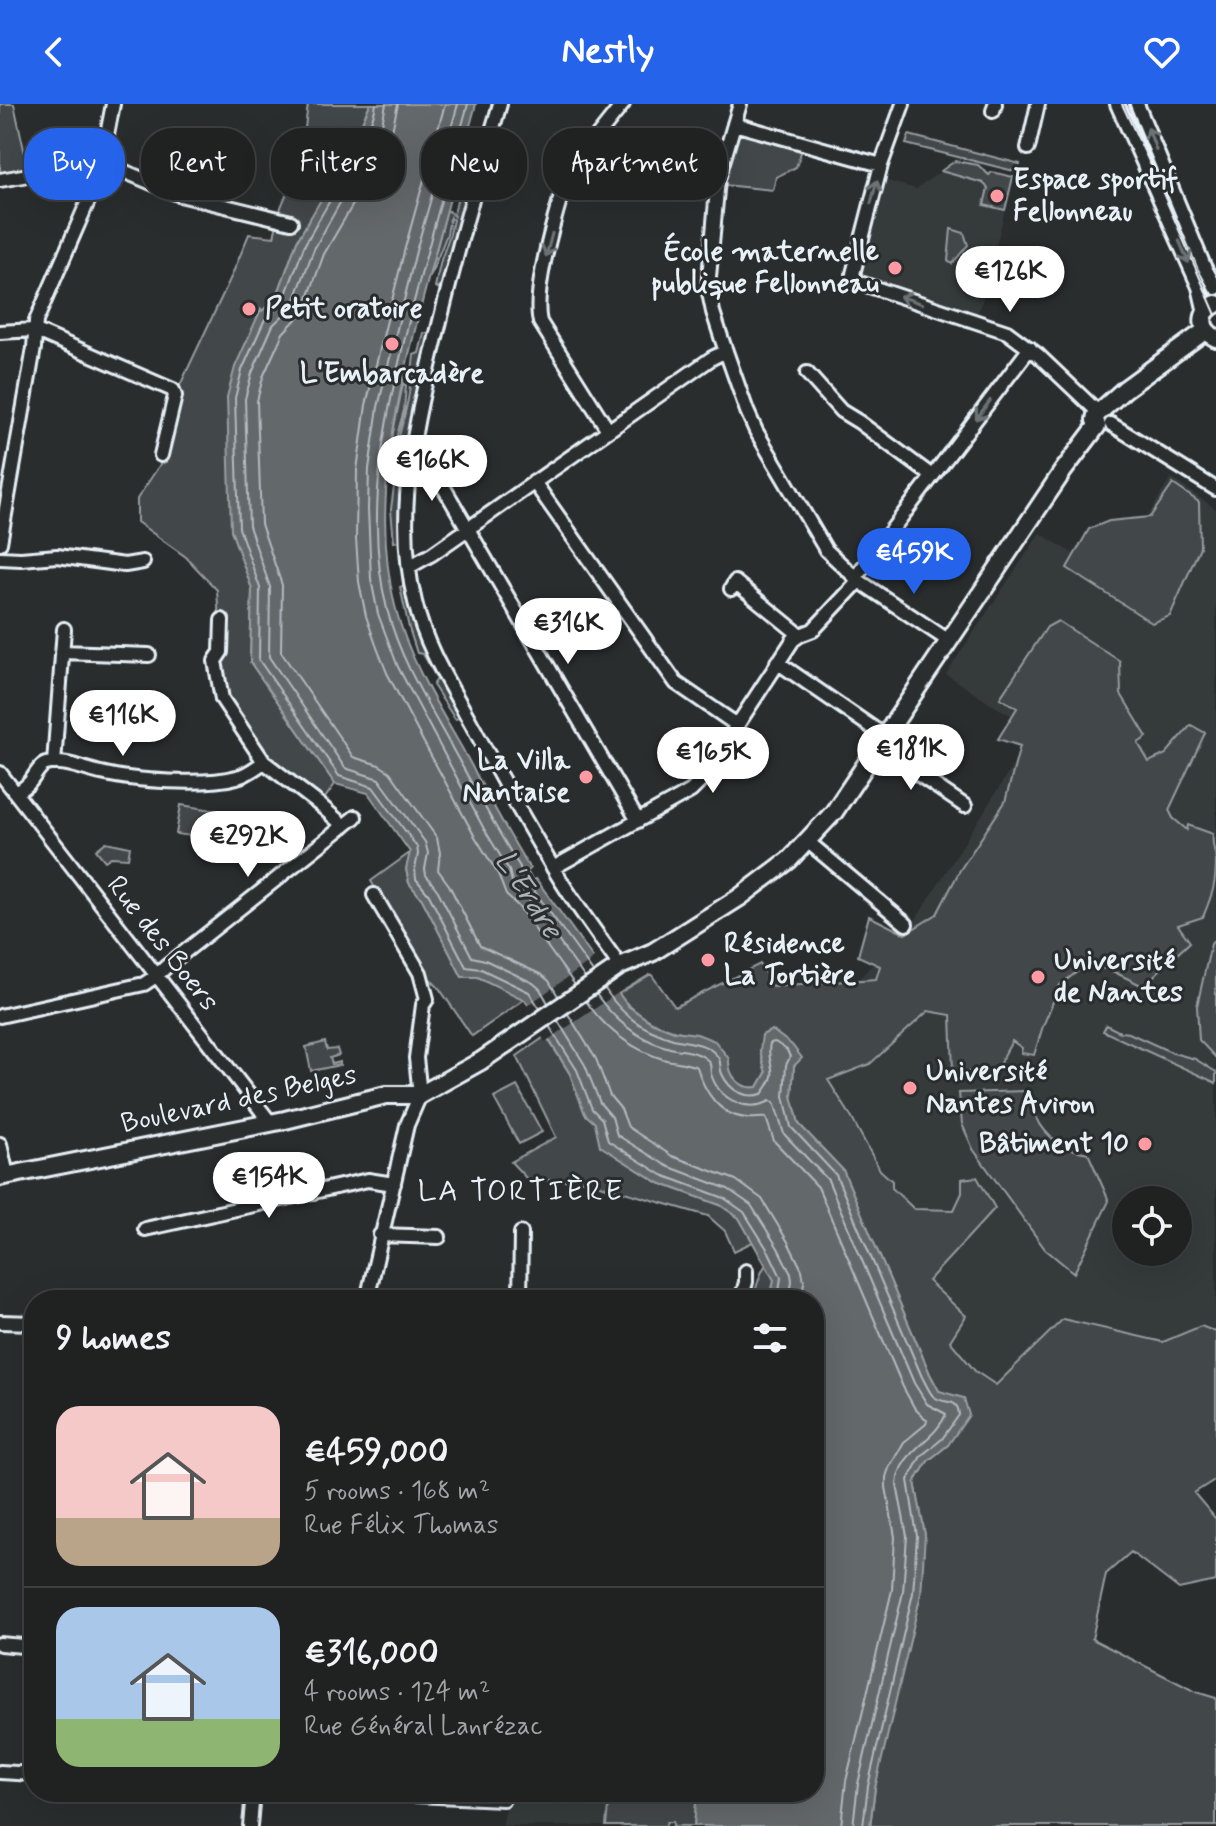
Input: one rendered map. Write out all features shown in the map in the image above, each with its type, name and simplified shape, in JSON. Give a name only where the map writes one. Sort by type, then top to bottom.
[{"type":"main road","name":"Boulevard des Belges","points":[[4,1176],[386,1095],[420,1095],[481,1061],[617,969],[653,952],[777,871],[834,812],[1072,458],[1125,389],[1212,327]]},
{"type":"street","points":[[108,128],[113,104]]},
{"type":"street","points":[[500,104],[462,234],[425,383],[409,471],[406,540],[409,567],[415,603],[426,637],[457,698],[553,868],[617,969]]},
{"type":"street","points":[[604,128],[623,104]]},
{"type":"street","points":[[740,104],[718,179],[708,278],[713,312],[747,411],[826,550],[857,579],[949,641]]},
{"type":"street","points":[[903,104],[881,165],[853,274],[857,282],[1007,332],[1030,348],[1104,418],[1216,489]]},
{"type":"street","points":[[1028,148],[1038,104]]},
{"type":"street","points":[[1117,104],[1199,287],[1212,327]]},
{"type":"street","points":[[1137,104],[1216,288]]},
{"type":"street","points":[[734,124],[881,165]]},
{"type":"street","points":[[125,172],[180,195],[291,222]]},
{"type":"street","points":[[0,180],[24,176]]},
{"type":"street","points":[[0,543],[36,321],[89,200]]},
{"type":"street","points":[[562,200],[542,271],[539,317],[608,430]]},
{"type":"street","points":[[0,332],[34,330],[173,390],[175,396],[161,455]]},
{"type":"street","points":[[553,868],[694,789],[793,640],[813,630],[857,579],[1030,348]]},
{"type":"street","points":[[409,567],[726,351]]},
{"type":"street","points":[[807,373],[841,411],[932,476]]},
{"type":"street","points":[[412,453],[420,454],[429,462],[638,821]]},
{"type":"street","points":[[534,482],[676,683],[737,725]]},
{"type":"street","points":[[0,558],[57,556],[125,565],[143,562]]},
{"type":"street","points":[[731,589],[735,582],[800,635]]},
{"type":"street","points":[[222,620],[221,652],[215,661],[222,699],[264,762],[344,826]]},
{"type":"street","points":[[54,763],[64,629]]},
{"type":"street","points":[[62,652],[149,655]]},
{"type":"street","points":[[777,662],[965,806]]},
{"type":"street","points":[[16,794],[44,765],[54,763],[144,779],[209,780],[240,777],[264,762]]},
{"type":"street","name":"Rue des Boers","points":[[0,773],[270,1122]]},
{"type":"street","points":[[0,1016],[140,985],[156,976],[355,817]]},
{"type":"street","points":[[807,841],[906,924]]},
{"type":"street","points":[[369,1290],[407,1125],[420,1095],[417,1063],[423,1005],[427,999],[420,973],[374,895]]},
{"type":"street","points":[[0,1144],[4,1176]]},
{"type":"street","points":[[145,1229],[368,1180],[394,1184]]},
{"type":"street","points":[[520,1290],[521,1233]]},
{"type":"street","points":[[380,1235],[439,1237]]},
{"type":"street","points":[[744,1290],[746,1271]]},
{"type":"street","points":[[0,1322],[24,1323]]},
{"type":"street","points":[[0,1644],[24,1646]]},
{"type":"street","points":[[0,1772],[24,1773]]},
{"type":"street","points":[[250,1826],[252,1802]]},
{"type":"shaded area","points":[[0,104],[14,104],[24,150],[24,169],[0,173]]},
{"type":"shaded area","points":[[308,104],[370,104],[359,128],[305,128]]},
{"type":"shaded area","points":[[741,132],[802,149],[796,167],[776,177],[773,190],[727,185],[737,134]]},
{"type":"shaded area","points":[[909,135],[1020,164],[1018,172],[906,144]]},
{"type":"shaded area","points":[[955,161],[978,165],[989,175],[992,172],[1013,177],[1005,210],[984,205],[988,188],[983,183],[941,171]]},
{"type":"shaded area","points":[[941,171],[983,183],[988,188],[984,205],[1005,210],[981,306],[975,316],[865,279],[860,271],[884,180],[916,189]]},
{"type":"shaded area","points":[[284,200],[321,200],[297,241],[276,299],[262,311],[231,530],[252,589],[250,662],[335,784],[320,805],[264,762],[218,681],[221,652],[217,590],[186,557],[137,522],[137,499],[165,457],[175,396],[249,234],[274,237]]},
{"type":"shaded area","points":[[457,200],[464,200],[440,289],[435,287]]},
{"type":"shaded area","points":[[447,210],[451,213],[447,234],[429,277]]},
{"type":"shaded area","points":[[951,229],[964,233],[968,245],[952,264],[948,261]]},
{"type":"shaded area","points":[[424,333],[429,334],[419,379],[414,379],[414,355],[419,353]]},
{"type":"shaded area","points":[[403,384],[406,385],[404,410],[392,463],[388,463],[389,452]]},
{"type":"shaded area","points":[[416,384],[400,469],[395,465],[397,445],[410,385]]},
{"type":"shaded area","points":[[396,471],[400,473],[399,541],[394,542],[391,509]]},
{"type":"shaded area","name":"Université de Nantes","points":[[1171,478],[1216,509],[1216,1332],[1200,1326],[1163,1343],[1064,1319],[996,1386],[975,1371],[950,1341],[966,1316],[928,1281],[962,1193],[954,1210],[914,1209],[892,1188],[892,1181],[880,1170],[805,1034],[915,921],[1036,729],[946,674],[1040,533],[1075,555],[1094,526],[1129,547]]},
{"type":"shaded area","points":[[1173,484],[1199,502],[1200,547],[1170,616],[1152,623],[1067,568],[1089,529],[1109,521],[1150,517]]},
{"type":"shaded area","points":[[403,586],[419,638],[461,718],[455,719],[433,685],[437,679],[423,654],[417,653],[400,587]]},
{"type":"shaded area","points":[[1058,621],[1120,661],[1121,694],[1147,737],[1138,743],[1149,762],[1166,754],[1191,725],[1205,733],[1169,810],[1187,830],[1188,825],[1213,834],[1215,876],[1203,917],[1178,925],[1190,942],[1143,986],[1110,970],[1086,965],[1060,985],[1034,1055],[1021,1053],[1022,1048],[1012,1041],[994,1074],[953,1071],[951,1015],[928,1011],[870,1064],[828,1080],[880,1170],[892,1181],[892,1188],[914,1209],[954,1210],[962,1193],[962,1179],[977,1177],[995,1208],[928,1281],[966,1316],[950,1341],[975,1371],[996,1385],[1063,1319],[1163,1342],[1201,1326],[1216,1332],[1216,1479],[1194,1493],[1216,1519],[1216,1581],[1179,1589],[1131,1552],[1106,1574],[1092,1639],[1196,1692],[1216,1698],[1216,1826],[870,1826],[925,1535],[915,1482],[928,1461],[948,1445],[964,1399],[939,1391],[843,1170],[799,1124],[792,1096],[794,1066],[760,1051],[766,1073],[758,1087],[741,1084],[733,1076],[729,1059],[712,1041],[651,1021],[630,1007],[618,994],[651,974],[675,1007],[760,964],[772,986],[876,979],[880,966],[858,956],[869,916],[905,934],[937,914],[960,870],[1005,802],[1020,746],[998,739],[1017,708],[1000,698],[1047,627]]},
{"type":"shaded area","points":[[181,805],[226,812],[221,840],[176,834]]},
{"type":"shaded area","points":[[106,842],[130,847],[128,858],[111,857],[105,861],[96,850]]},
{"type":"shaded area","points":[[411,852],[406,869],[409,883],[422,899],[462,977],[478,977],[525,999],[472,1036],[439,988],[424,973],[371,881]]},
{"type":"shaded area","points":[[1216,938],[1216,1058],[1199,1040],[1197,1006],[1211,944]]},
{"type":"shaded area","points":[[1106,1025],[1195,1059],[1216,1072],[1216,1083],[1103,1031]]},
{"type":"shaded area","points":[[546,1036],[570,1074],[585,1114],[595,1123],[616,1156],[659,1183],[720,1205],[739,1218],[753,1242],[734,1251],[725,1231],[708,1216],[586,1181],[528,1180],[511,1162],[556,1137],[517,1056]]},
{"type":"shaded area","points":[[325,1042],[327,1050],[337,1049],[339,1055],[330,1058],[332,1064],[340,1062],[340,1065],[311,1071],[306,1047]]},
{"type":"shaded area","points":[[517,1086],[542,1132],[519,1144],[494,1098]]},
{"type":"shaded area","points":[[1028,1091],[1035,1115],[1049,1135],[1066,1147],[1088,1153],[1109,1201],[1074,1273],[1045,1249],[973,1149],[962,1124],[959,1093]]},
{"type":"shaded area","points":[[766,1265],[774,1280],[772,1290],[756,1290]]},
{"type":"shaded area","points":[[508,1802],[676,1812],[673,1826],[502,1826]]},
{"type":"shaded area","points":[[609,1802],[696,1802],[694,1826],[673,1826],[673,1822],[667,1822],[665,1826],[606,1826]]},
{"type":"water","name":"L'Erdre","points":[[370,104],[476,104],[469,128],[421,128],[421,200],[450,200],[410,350],[395,423],[389,459],[385,533],[395,606],[415,661],[530,869],[527,871],[532,880],[536,879],[628,1006],[651,1022],[715,1041],[729,1059],[733,1076],[746,1086],[758,1087],[766,1073],[760,1051],[762,1035],[772,1030],[792,1045],[802,1058],[794,1066],[792,1096],[799,1124],[843,1170],[939,1391],[964,1398],[969,1415],[948,1445],[928,1461],[915,1482],[925,1535],[921,1594],[875,1788],[870,1826],[694,1826],[696,1802],[824,1802],[824,1290],[772,1290],[774,1280],[739,1218],[720,1205],[659,1183],[600,1146],[595,1123],[585,1114],[570,1074],[525,1000],[478,977],[462,977],[422,899],[409,883],[406,869],[410,852],[368,793],[335,784],[250,662],[252,589],[231,530],[227,397],[235,367],[261,309],[276,299],[297,241],[321,200],[405,200],[405,128],[359,128]]},
{"type":"pier","points":[[596,955],[621,991],[545,1042],[525,1007]]},
{"type":"tram line","points":[[1122,104],[1216,315]]},
{"type":"place","name":"Espace sportif Fellonneau","points":[[997,196]]},
{"type":"place","name":"École maternelle publique Fellonneau","points":[[895,268]]},
{"type":"place","name":"Petit oratoire","points":[[249,309]]},
{"type":"place","name":"L'Embarcadère","points":[[392,344]]},
{"type":"place","name":"La Villa Nantaise","points":[[586,777]]},
{"type":"place","name":"Résidence La Tortière","points":[[708,960]]},
{"type":"place","name":"Université de Nantes","points":[[1038,977]]},
{"type":"place","name":"Université Nantes Aviron","points":[[910,1088]]},
{"type":"place","name":"Bâtiment 10","points":[[1145,1144]]},
{"type":"district","name":"LA TORTIÈRE","points":[[521,1191]]}]
